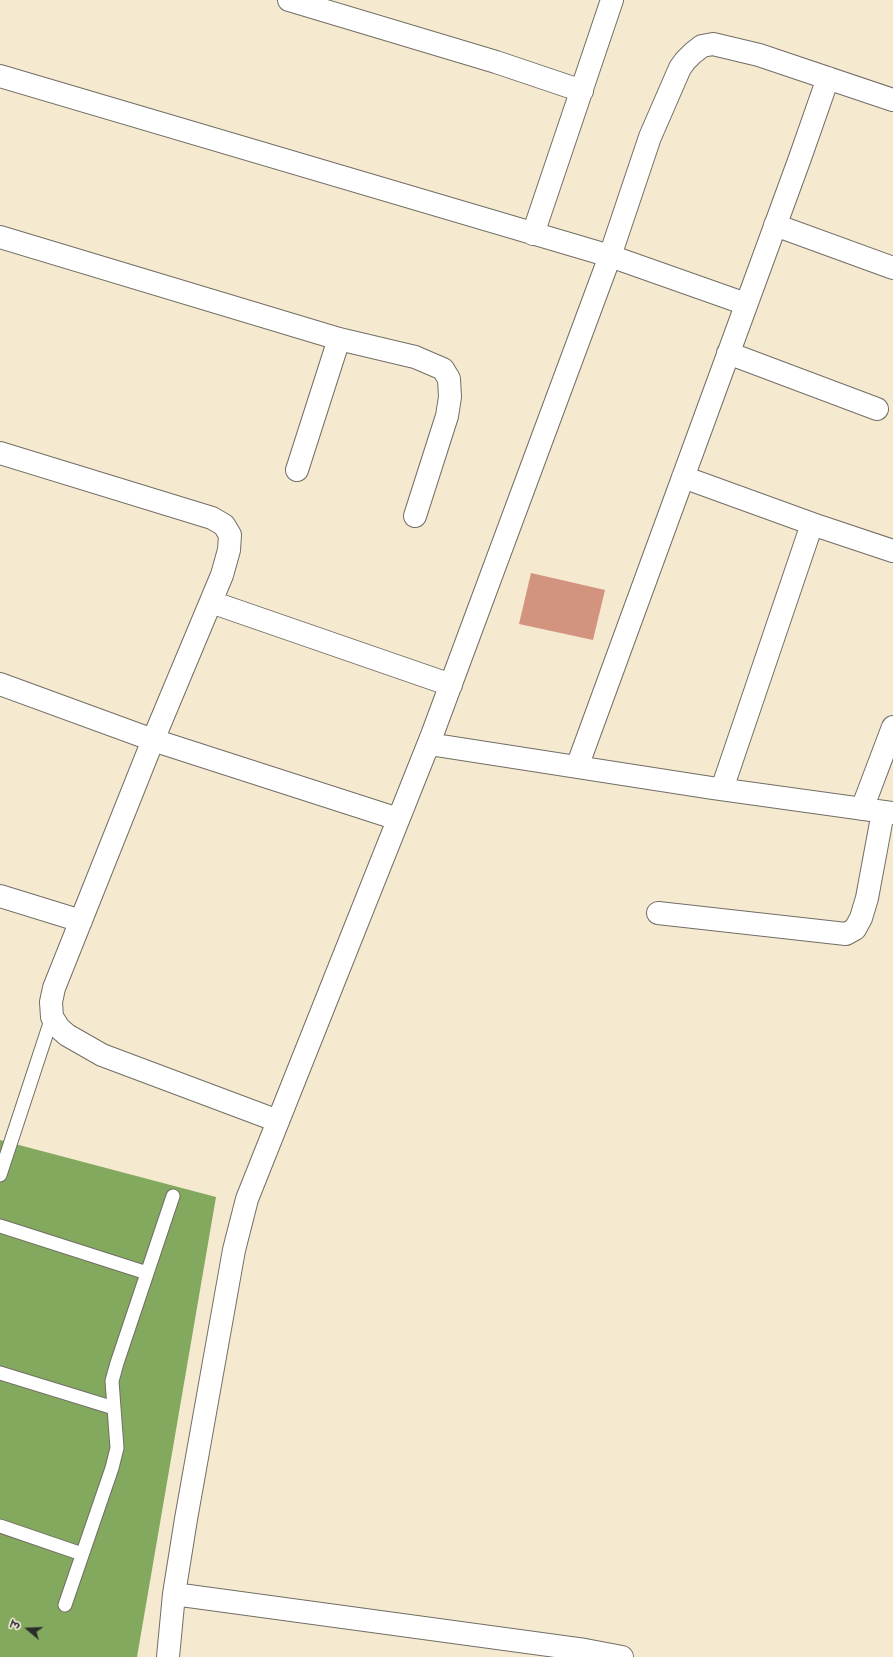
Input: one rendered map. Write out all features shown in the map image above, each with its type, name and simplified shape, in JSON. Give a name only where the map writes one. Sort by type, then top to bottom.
[{"type":"street","points":[[534,234],[612,0]]},
{"type":"street","points":[[297,1],[496,62],[582,91]]},
{"type":"street","points":[[168,1657],[174,1594],[187,1511],[234,1250],[247,1199],[451,685],[610,256],[659,115],[680,68],[685,60],[702,46],[713,44],[759,55],[893,100]]},
{"type":"street","points":[[0,76],[610,256],[746,304]]},
{"type":"street","points":[[577,767],[746,304],[776,226],[828,78]]},
{"type":"street","points":[[776,226],[893,268]]},
{"type":"street","points":[[0,237],[339,339],[421,359],[443,369],[449,379],[450,397],[447,416],[415,516]]},
{"type":"street","points":[[297,470],[339,339]]},
{"type":"street","points":[[728,353],[877,409]]},
{"type":"street","points":[[0,453],[212,518],[224,525],[230,535],[229,550],[222,575],[153,740],[54,988],[51,1002],[52,1017],[58,1028],[67,1035],[102,1055],[278,1121]]},
{"type":"street","points":[[683,477],[812,524],[893,551]]},
{"type":"street","points":[[722,789],[812,524]]},
{"type":"street","points":[[211,602],[451,685]]},
{"type":"street","points":[[0,684],[153,740],[398,818]]},
{"type":"street","points":[[658,913],[846,934],[855,929],[863,911],[893,727]]},
{"type":"street","points":[[428,744],[722,789],[879,811]]},
{"type":"street","points":[[0,896],[81,921]]},
{"type":"street","points":[[174,1594],[507,1648],[622,1657]]},
{"type":"lane","points":[[0,1175],[52,1017]]},
{"type":"lane","points":[[65,1605],[117,1448],[112,1381],[115,1369],[173,1196]]},
{"type":"lane","points":[[0,1226],[147,1273]]},
{"type":"lane","points":[[0,1373],[114,1408]]},
{"type":"lane","points":[[0,1526],[82,1554]]},
{"type":"green space","points":[[0,1140],[216,1197],[137,1657],[0,1657]]},
{"type":"building","points":[[531,573],[605,590],[593,640],[519,624]]}]
